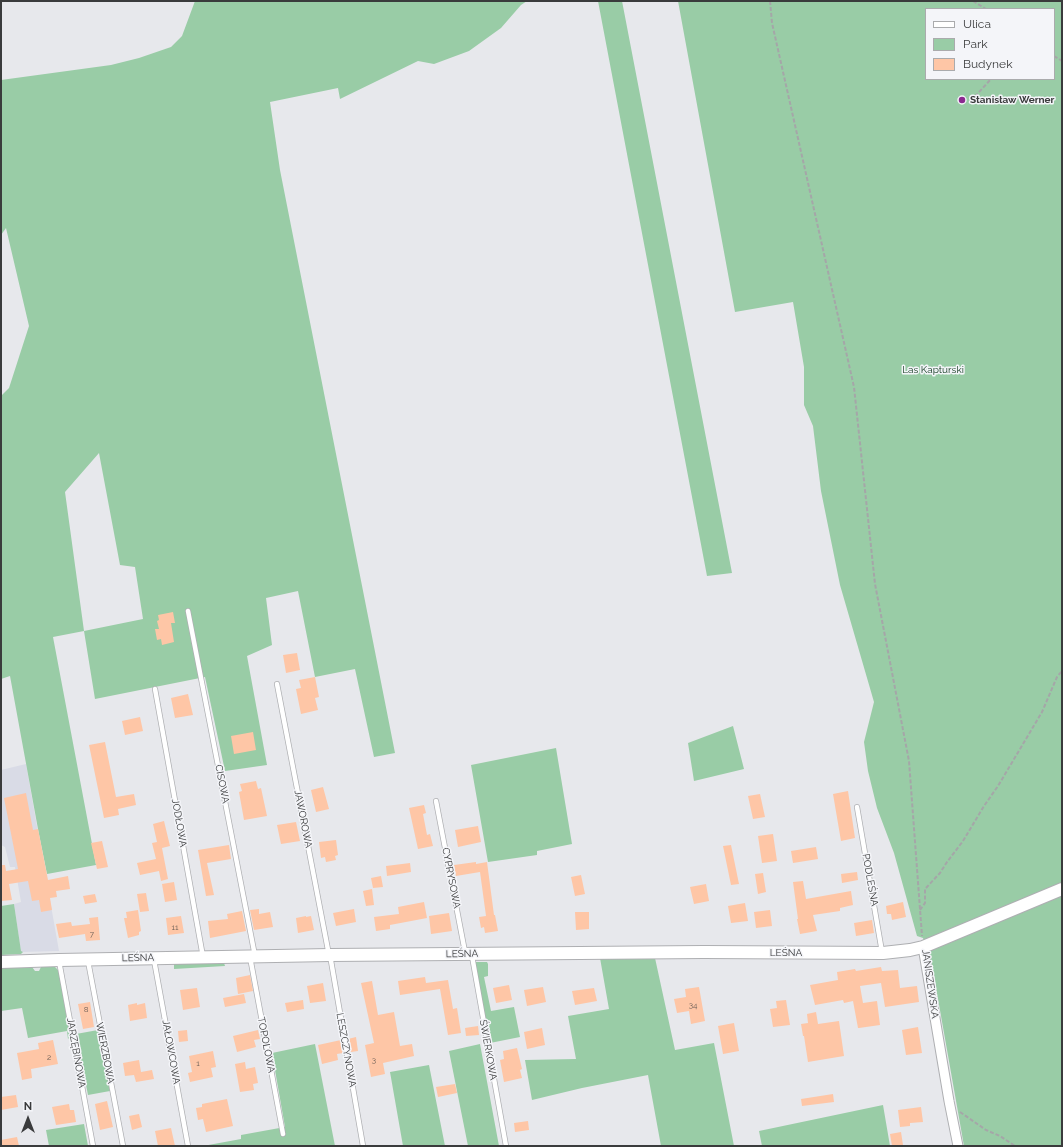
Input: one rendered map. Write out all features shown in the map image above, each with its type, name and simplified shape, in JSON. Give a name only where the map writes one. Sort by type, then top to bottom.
[{"type":"street","name":"JANISZEWSKA","points":[[958,1146],[923,947],[1062,889]]},
{"type":"street","name":"LEŚNA","points":[[1,962],[330,955],[704,952],[883,954],[923,947]]},
{"type":"lane","name":"CISOWA","points":[[188,611],[253,956]]},
{"type":"lane","name":"JAWOROWA","points":[[277,684],[330,955]]},
{"type":"lane","name":"JODŁOWA","points":[[155,689],[203,957]]},
{"type":"lane","name":"CYPRYSOWA","points":[[436,801],[468,954]]},
{"type":"lane","name":"PODLEŚNA","points":[[857,807],[883,954]]},
{"type":"lane","name":"ŚWIERKOWA","points":[[468,954],[506,1146]]},
{"type":"lane","name":"LESZCZYNOWA","points":[[330,955],[363,1146]]},
{"type":"lane","name":"TOPOLOWA","points":[[253,956],[283,1134]]},
{"type":"lane","name":"JAŁOWCOWA","points":[[154,958],[188,1146]]},
{"type":"lane","name":"WIERZBOWA","points":[[88,959],[123,1146]]},
{"type":"lane","name":"JARZĘBINOWA","points":[[58,960],[93,1146]]},
{"type":"path","points":[[770,1],[772,23],[854,387],[875,584],[909,761],[923,947]]},
{"type":"path","points":[[973,1],[984,8]]},
{"type":"path","points":[[971,102],[989,80]]},
{"type":"path","points":[[920,910],[925,902],[925,889],[940,873],[946,862],[963,841],[998,786],[1042,712],[1057,677],[1062,671]]},
{"type":"path","points":[[950,1105],[986,1130],[1000,1136],[1015,1146]]},
{"type":"shaded area","points":[[26,764],[59,951],[21,952],[14,904],[21,902],[15,867],[10,867],[5,847],[1,845],[1,770]]},
{"type":"green space","points":[[195,1],[527,1],[521,5],[501,28],[469,51],[434,64],[418,61],[340,99],[338,88],[270,102],[280,170],[395,753],[374,757],[355,669],[315,677],[298,591],[266,598],[272,645],[247,656],[267,765],[225,771],[205,677],[95,699],[84,631],[53,637],[96,865],[47,874],[10,676],[1,679],[1,396],[9,388],[29,326],[6,228],[1,235],[1,80],[111,65],[139,58],[171,47],[182,36]],"holes":[[[99,453],[120,565],[135,567],[143,619],[84,631],[65,492]]]},
{"type":"green space","points":[[598,1],[622,1],[732,573],[707,576]]},
{"type":"green space","name":"Las Kapturski","points":[[678,1],[1062,1],[1062,1146],[964,1146],[932,965],[923,938],[917,936],[894,853],[877,808],[868,771],[864,742],[874,702],[840,585],[821,491],[813,426],[804,405],[804,367],[793,302],[735,312]]},
{"type":"green space","points":[[733,726],[744,769],[694,781],[688,743]]},
{"type":"green space","points":[[556,748],[572,844],[537,851],[537,855],[488,862],[471,765]]},
{"type":"green space","points":[[14,904],[21,951],[23,952],[21,954],[1,955],[1,906]]},
{"type":"green space","points":[[600,958],[655,958],[675,1050],[714,1043],[734,1146],[661,1146],[648,1075],[532,1100],[525,1060],[576,1059],[568,1016],[609,1009]]},
{"type":"green space","points":[[474,962],[487,962],[488,964],[488,976],[484,977],[491,1011],[514,1007],[520,1037],[490,1043]]},
{"type":"green space","points":[[224,963],[225,966],[174,969],[174,964]]},
{"type":"green space","points":[[32,967],[35,971],[39,971],[41,967],[55,967],[59,971],[70,1037],[68,1039],[67,1031],[28,1038],[22,1008],[1,1011],[1,968]]},
{"type":"green space","points":[[98,1030],[110,1091],[88,1095],[76,1034]]},
{"type":"green space","points":[[315,1044],[335,1146],[203,1146],[241,1139],[241,1135],[285,1127],[272,1053]]},
{"type":"green space","points":[[480,1044],[499,1146],[468,1146],[449,1051]]},
{"type":"green space","points":[[429,1065],[445,1146],[403,1146],[390,1072]]},
{"type":"green space","points":[[883,1105],[890,1146],[762,1146],[759,1131]]},
{"type":"green space","points":[[84,1124],[88,1146],[49,1146],[46,1130]]},
{"type":"building","points":[[173,612],[175,623],[171,623],[174,642],[162,645],[161,639],[157,640],[155,629],[159,629],[157,621],[159,620],[158,615]]},
{"type":"building","points":[[297,653],[300,670],[286,673],[283,655]]},
{"type":"building","points":[[315,677],[319,697],[315,698],[318,710],[301,714],[296,689],[301,688],[299,680]]},
{"type":"building","points":[[188,694],[193,715],[175,718],[171,698]]},
{"type":"building","points":[[140,717],[143,731],[125,735],[122,721]]},
{"type":"building","points":[[253,732],[256,750],[234,754],[231,736]]},
{"type":"building","points":[[105,742],[116,797],[134,794],[136,805],[118,809],[119,815],[104,818],[89,745]]},
{"type":"building","points":[[256,781],[258,789],[261,788],[267,816],[244,820],[239,792],[242,791],[240,784]]},
{"type":"building","points":[[323,787],[329,809],[316,812],[311,790]]},
{"type":"building","points":[[848,791],[855,838],[841,841],[833,794]]},
{"type":"building","points":[[26,793],[33,830],[38,829],[48,880],[68,876],[70,889],[56,891],[57,897],[50,898],[52,910],[41,912],[39,900],[32,901],[28,881],[9,884],[12,900],[1,901],[1,865],[5,865],[6,871],[18,869],[4,798]]},
{"type":"building","points":[[760,794],[765,817],[753,819],[748,796]]},
{"type":"building","points":[[424,805],[426,813],[423,814],[427,835],[430,834],[433,846],[418,849],[409,808]]},
{"type":"building","points":[[164,821],[170,846],[162,848],[168,879],[161,881],[159,871],[140,875],[137,863],[156,859],[152,843],[157,842],[153,824]]},
{"type":"building","points":[[296,822],[300,841],[281,844],[277,825]]},
{"type":"building","points":[[478,826],[481,842],[458,847],[455,830]]},
{"type":"building","points":[[773,834],[777,861],[762,863],[758,836]]},
{"type":"building","points":[[336,840],[338,855],[335,856],[336,860],[326,862],[325,857],[321,858],[319,842]]},
{"type":"building","points":[[102,841],[108,867],[97,869],[91,843]]},
{"type":"building","points":[[229,845],[231,859],[207,863],[214,895],[206,896],[198,850]]},
{"type":"building","points":[[731,845],[739,884],[731,885],[723,846]]},
{"type":"building","points":[[816,847],[818,859],[793,863],[791,851]]},
{"type":"building","points":[[476,862],[476,864],[487,862],[494,915],[498,931],[485,933],[484,927],[481,928],[479,917],[486,916],[480,872],[456,876],[454,865]]},
{"type":"building","points":[[410,863],[411,872],[387,876],[386,866]]},
{"type":"building","points":[[857,872],[858,880],[842,883],[841,874]]},
{"type":"building","points":[[763,873],[766,892],[758,894],[755,874]]},
{"type":"building","points":[[581,875],[585,894],[575,896],[571,877]]},
{"type":"building","points":[[381,876],[383,887],[373,888],[371,878]]},
{"type":"building","points":[[803,881],[806,899],[851,891],[853,905],[840,908],[840,911],[813,915],[817,931],[800,934],[793,882]]},
{"type":"building","points":[[174,882],[177,900],[165,902],[162,884]]},
{"type":"building","points":[[706,884],[709,901],[694,904],[690,887]]},
{"type":"building","points":[[372,889],[374,905],[366,906],[363,891]]},
{"type":"building","points":[[146,893],[149,911],[140,912],[137,894]]},
{"type":"building","points":[[95,894],[97,902],[85,904],[83,896]]},
{"type":"building","points":[[424,902],[427,918],[390,925],[390,929],[376,931],[374,917],[399,914],[398,907]]},
{"type":"building","points":[[903,902],[906,917],[892,920],[891,914],[887,914],[886,906]]},
{"type":"building","points":[[745,903],[748,921],[731,923],[728,906]]},
{"type":"building","points":[[259,909],[259,914],[270,912],[273,927],[254,930],[250,910]]},
{"type":"building","points":[[354,909],[356,922],[336,926],[333,913]]},
{"type":"building","points":[[138,910],[141,931],[139,932],[139,935],[128,938],[124,918],[127,918],[126,912]]},
{"type":"building","points":[[770,910],[772,926],[756,928],[754,912]]},
{"type":"building","points":[[242,911],[246,931],[210,938],[208,921],[228,919],[227,914]]},
{"type":"building","points":[[575,912],[589,912],[589,929],[576,930]]},
{"type":"building","points":[[449,913],[452,931],[431,934],[429,916]]},
{"type":"building","points":[[181,916],[184,933],[168,935],[166,918]]},
{"type":"building","points":[[311,916],[314,930],[298,933],[296,918]]},
{"type":"building","points":[[98,917],[100,940],[86,941],[85,934],[59,938],[56,924],[71,922],[72,926],[90,924],[89,918]]},
{"type":"building","points":[[872,920],[874,933],[856,936],[854,923]]},
{"type":"building","points":[[881,967],[882,971],[898,970],[900,988],[917,986],[919,1002],[885,1007],[881,983],[860,986],[863,1003],[877,1001],[880,1025],[859,1028],[853,1001],[844,1003],[843,1000],[815,1005],[810,985],[838,980],[837,972]]},
{"type":"building","points":[[250,975],[253,991],[238,994],[236,978]]},
{"type":"building","points":[[425,977],[426,983],[448,980],[453,1009],[457,1008],[461,1033],[448,1035],[440,989],[400,995],[398,981]]},
{"type":"building","points":[[372,981],[378,1015],[394,1012],[400,1046],[412,1044],[414,1056],[383,1063],[385,1074],[371,1077],[365,1045],[374,1043],[361,983]]},
{"type":"building","points":[[323,983],[326,1001],[310,1003],[307,986]]},
{"type":"building","points":[[509,985],[512,1000],[496,1003],[493,988]]},
{"type":"building","points":[[543,987],[546,1002],[527,1006],[524,990]]},
{"type":"building","points":[[699,987],[705,1021],[691,1024],[689,1011],[677,1013],[674,999],[686,997],[685,989]]},
{"type":"building","points":[[197,988],[200,1007],[183,1010],[180,990]]},
{"type":"building","points":[[594,988],[597,1001],[575,1005],[572,991]]},
{"type":"building","points":[[244,994],[246,1003],[225,1007],[223,998]]},
{"type":"building","points":[[303,1000],[304,1009],[287,1012],[285,1003]]},
{"type":"building","points":[[786,1000],[790,1025],[773,1027],[770,1009],[777,1008],[776,1001]]},
{"type":"building","points":[[90,1002],[94,1027],[83,1029],[78,1004]]},
{"type":"building","points":[[137,1003],[137,1005],[145,1003],[147,1018],[130,1021],[128,1005]]},
{"type":"building","points":[[816,1012],[818,1024],[839,1021],[844,1056],[808,1062],[801,1024],[808,1023],[807,1014]]},
{"type":"building","points":[[734,1023],[739,1051],[723,1054],[718,1026]]},
{"type":"building","points":[[478,1026],[479,1035],[466,1036],[465,1028]]},
{"type":"building","points":[[918,1027],[922,1053],[906,1055],[902,1030]]},
{"type":"building","points":[[542,1028],[545,1045],[527,1049],[524,1032]]},
{"type":"building","points":[[187,1030],[188,1041],[179,1042],[178,1031]]},
{"type":"building","points":[[258,1030],[260,1039],[254,1040],[256,1047],[237,1052],[233,1036]]},
{"type":"building","points":[[356,1037],[358,1051],[351,1052],[348,1039]]},
{"type":"building","points":[[53,1040],[58,1064],[31,1069],[32,1078],[22,1080],[17,1053],[39,1049],[38,1043]]},
{"type":"building","points":[[341,1040],[343,1053],[337,1054],[338,1060],[322,1064],[318,1045]]},
{"type":"building","points":[[517,1048],[522,1069],[520,1070],[522,1078],[504,1082],[500,1060],[504,1059],[503,1051]]},
{"type":"building","points":[[213,1051],[216,1067],[211,1068],[213,1077],[190,1082],[188,1073],[192,1072],[189,1056]]},
{"type":"building","points":[[139,1060],[141,1072],[152,1070],[154,1079],[136,1082],[134,1075],[125,1076],[123,1063]]},
{"type":"building","points":[[245,1062],[246,1069],[255,1067],[258,1083],[253,1084],[254,1090],[240,1092],[235,1064]]},
{"type":"building","points":[[455,1084],[457,1093],[438,1097],[436,1087]]},
{"type":"building","points":[[833,1094],[834,1102],[802,1106],[801,1099]]},
{"type":"building","points":[[16,1095],[18,1107],[1,1110],[1,1097]]},
{"type":"building","points":[[227,1099],[233,1126],[206,1132],[203,1119],[198,1120],[196,1108],[202,1107],[202,1104]]},
{"type":"building","points":[[107,1101],[113,1127],[100,1130],[95,1104]]},
{"type":"building","points":[[69,1104],[70,1110],[74,1110],[76,1122],[56,1125],[52,1107]]},
{"type":"building","points":[[921,1107],[923,1122],[910,1123],[910,1126],[900,1127],[898,1110]]},
{"type":"building","points":[[139,1114],[142,1127],[132,1130],[129,1116]]},
{"type":"building","points":[[528,1121],[529,1130],[515,1132],[514,1123]]},
{"type":"building","points":[[171,1128],[175,1146],[158,1146],[155,1131]]},
{"type":"building","points":[[901,1132],[903,1145],[892,1146],[890,1134]]},
{"type":"building","points":[[17,1137],[19,1146],[1,1146],[1,1140]]},
{"type":"place","name":"Stanisław Werner","points":[[962,100]]}]
